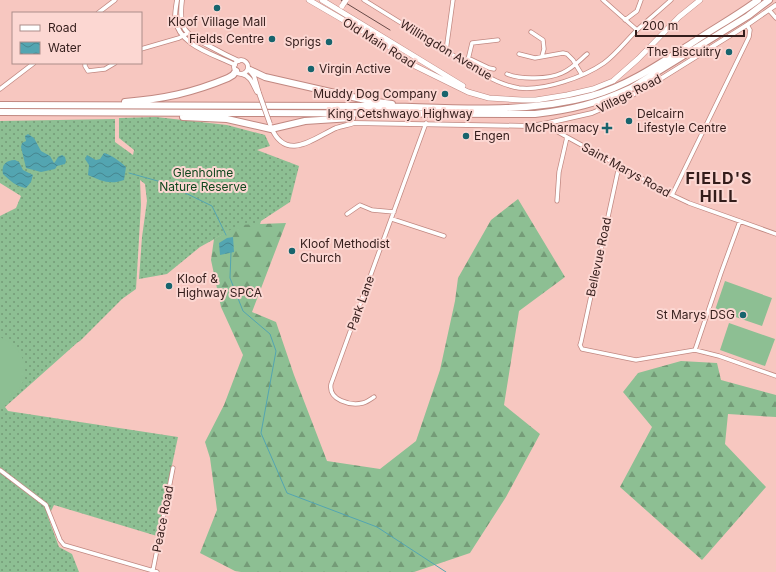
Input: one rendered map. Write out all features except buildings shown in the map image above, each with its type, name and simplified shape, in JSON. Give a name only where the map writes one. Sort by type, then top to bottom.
[{"type":"highway","name":"King Cetshwayo Highway","points":[[737,14],[752,0]]},
{"type":"highway","name":"King Cetshwayo Highway","points":[[0,105],[536,107],[592,96],[622,85],[758,0]]},
{"type":"highway","name":"King Cetshwayo Highway","points":[[0,112],[535,114],[570,110],[612,97],[644,80],[748,16],[769,0]]},
{"type":"highway","points":[[83,106],[153,100],[172,96],[228,78],[238,70]]},
{"type":"highway","points":[[249,70],[265,77],[330,92],[407,107]]},
{"type":"highway","points":[[152,113],[227,119],[273,129],[305,121],[380,114]]},
{"type":"main road","name":"Old Main Road","points":[[309,0],[395,50],[405,61],[422,70],[468,92],[501,100],[536,100],[567,95],[603,86],[613,81],[622,74],[679,17],[700,0]]},
{"type":"main road","name":"Old Main Road","points":[[322,0],[423,60],[472,92]]},
{"type":"main road","points":[[334,7],[342,6],[346,0]]},
{"type":"main road","points":[[342,6],[345,14]]},
{"type":"main road","points":[[411,64],[415,60],[414,55]]},
{"type":"main road","points":[[422,70],[424,66],[423,60]]},
{"type":"street","points":[[99,12],[115,0]]},
{"type":"street","points":[[177,0],[175,18],[178,29],[183,36],[198,47],[249,78],[259,93]]},
{"type":"street","points":[[182,0],[181,21],[188,33],[195,39],[246,63],[254,76],[273,129]]},
{"type":"street","name":"Willingdon Avenue","points":[[364,0],[491,78],[518,88],[544,86],[582,75],[605,62],[637,30],[672,0]]},
{"type":"street","points":[[446,51],[453,0]]},
{"type":"street","points":[[603,0],[637,30]]},
{"type":"street","points":[[625,20],[636,11],[641,0]]},
{"type":"street","name":"Village Road","points":[[273,129],[280,140],[290,145],[299,146],[335,129],[360,123],[531,126],[592,113],[627,98],[654,83],[747,25],[776,5]]},
{"type":"street","points":[[769,10],[776,18]]},
{"type":"street","points":[[672,195],[749,37],[750,30],[747,25]]},
{"type":"street","points":[[531,32],[542,40],[544,49],[542,56]]},
{"type":"street","points":[[142,49],[183,36],[188,33]]},
{"type":"street","points":[[467,64],[472,43],[498,40]]},
{"type":"street","points":[[519,54],[534,58],[563,52],[568,54],[582,75]]},
{"type":"street","points":[[507,74],[514,77],[546,77],[561,73],[587,54]]},
{"type":"street","points":[[468,58],[494,69]]},
{"type":"street","points":[[238,70],[239,61]]},
{"type":"street","points":[[0,89],[33,64]]},
{"type":"street","points":[[85,64],[88,71],[105,69],[113,64]]},
{"type":"street","points":[[238,70],[246,72],[249,70]]},
{"type":"street","name":"Park Lane","points":[[374,397],[363,403],[346,403],[334,396],[330,388],[426,123]]},
{"type":"street","name":"Saint Marys Road","points":[[548,123],[558,132],[672,195],[697,206],[776,234]]},
{"type":"street","points":[[557,201],[559,172],[567,137]]},
{"type":"street","name":"Bellevue Road","points":[[619,166],[581,342],[582,348],[636,360],[695,350]]},
{"type":"street","points":[[347,214],[360,205],[372,210],[394,212]]},
{"type":"street","points":[[392,219],[444,236]]},
{"type":"street","points":[[740,221],[695,350],[718,356],[776,376]]},
{"type":"street","name":"Peace Road","points":[[153,570],[173,468]]},
{"type":"street","name":"Peace Road","points":[[0,470],[46,505],[60,540],[64,545],[157,572]]},
{"type":"green space","name":"Glenholme Nature Reserve","points":[[156,117],[227,125],[265,135],[270,146],[257,150],[299,166],[290,202],[261,221],[258,231],[229,231],[200,247],[167,274],[139,279],[142,237],[147,201],[145,184],[140,180],[141,205],[136,289],[122,299],[80,341],[5,407],[8,411],[178,437],[157,536],[54,505],[48,517],[59,547],[72,554],[79,572],[0,572],[0,216],[16,208],[21,196],[0,183],[0,121],[115,119],[115,142],[133,155],[134,150],[119,138],[119,118]]},
{"type":"green space","points":[[518,199],[565,277],[519,311],[504,405],[540,434],[506,497],[470,553],[414,572],[241,572],[235,571],[200,553],[217,510],[210,458],[205,442],[224,405],[243,355],[221,307],[211,260],[214,239],[239,225],[286,223],[252,312],[276,322],[294,375],[327,461],[380,469],[416,441],[440,370],[455,301],[458,278],[491,220]]},
{"type":"green space","points":[[725,281],[772,298],[762,326],[715,310]]},
{"type":"green space","points":[[729,323],[775,339],[765,366],[720,350]]},
{"type":"green space","points":[[0,337],[15,347],[20,353],[25,367],[25,375],[18,391],[14,396],[0,404]]},
{"type":"green space","points":[[681,361],[717,363],[721,380],[776,395],[776,417],[728,414],[725,444],[766,487],[702,560],[620,487],[652,427],[623,392],[638,373]]},
{"type":"water","points":[[28,134],[34,138],[41,151],[50,156],[54,163],[58,157],[62,155],[65,157],[65,164],[57,166],[55,169],[41,172],[26,168],[21,147],[22,143],[26,141],[25,136]]},
{"type":"water","points":[[104,153],[115,158],[126,167],[124,180],[106,182],[88,175],[89,165],[85,159],[87,155],[96,160],[100,159]]},
{"type":"water","points":[[15,160],[19,162],[23,170],[33,175],[31,182],[26,188],[16,185],[3,174],[5,164],[9,161]]},
{"type":"water","points":[[233,237],[234,252],[220,255],[219,243],[227,238]]},
{"type":"waterway","points":[[129,173],[165,183],[212,206],[226,235]]},
{"type":"waterway","points":[[231,252],[230,278],[243,311],[270,334],[276,351],[261,433],[287,493],[377,527],[446,572]]},
{"type":"railway","points":[[341,0],[390,30]]},
{"type":"place","name":"Kloof Village Mall","points":[[217,8]]},
{"type":"place","name":"Fields Centre","points":[[272,39]]},
{"type":"place","name":"Sprigs","points":[[329,42]]},
{"type":"place","name":"The Biscuitry","points":[[729,52]]},
{"type":"place","name":"Virgin Active","points":[[311,69]]},
{"type":"place","name":"Muddy Dog Company","points":[[445,94]]},
{"type":"place","name":"Delcairn Lifestyle Centre","points":[[629,121]]},
{"type":"place","name":"McPharmacy","points":[[607,128]]},
{"type":"place","name":"Engen","points":[[466,136]]},
{"type":"place","name":"Kloof Methodist Church","points":[[292,251]]},
{"type":"place","name":"Kloof & Highway SPCA","points":[[169,286]]},
{"type":"place","name":"St Marys DSG","points":[[743,315]]},
{"type":"district","name":"FIELD'S HILL","points":[[719,187]]}]
